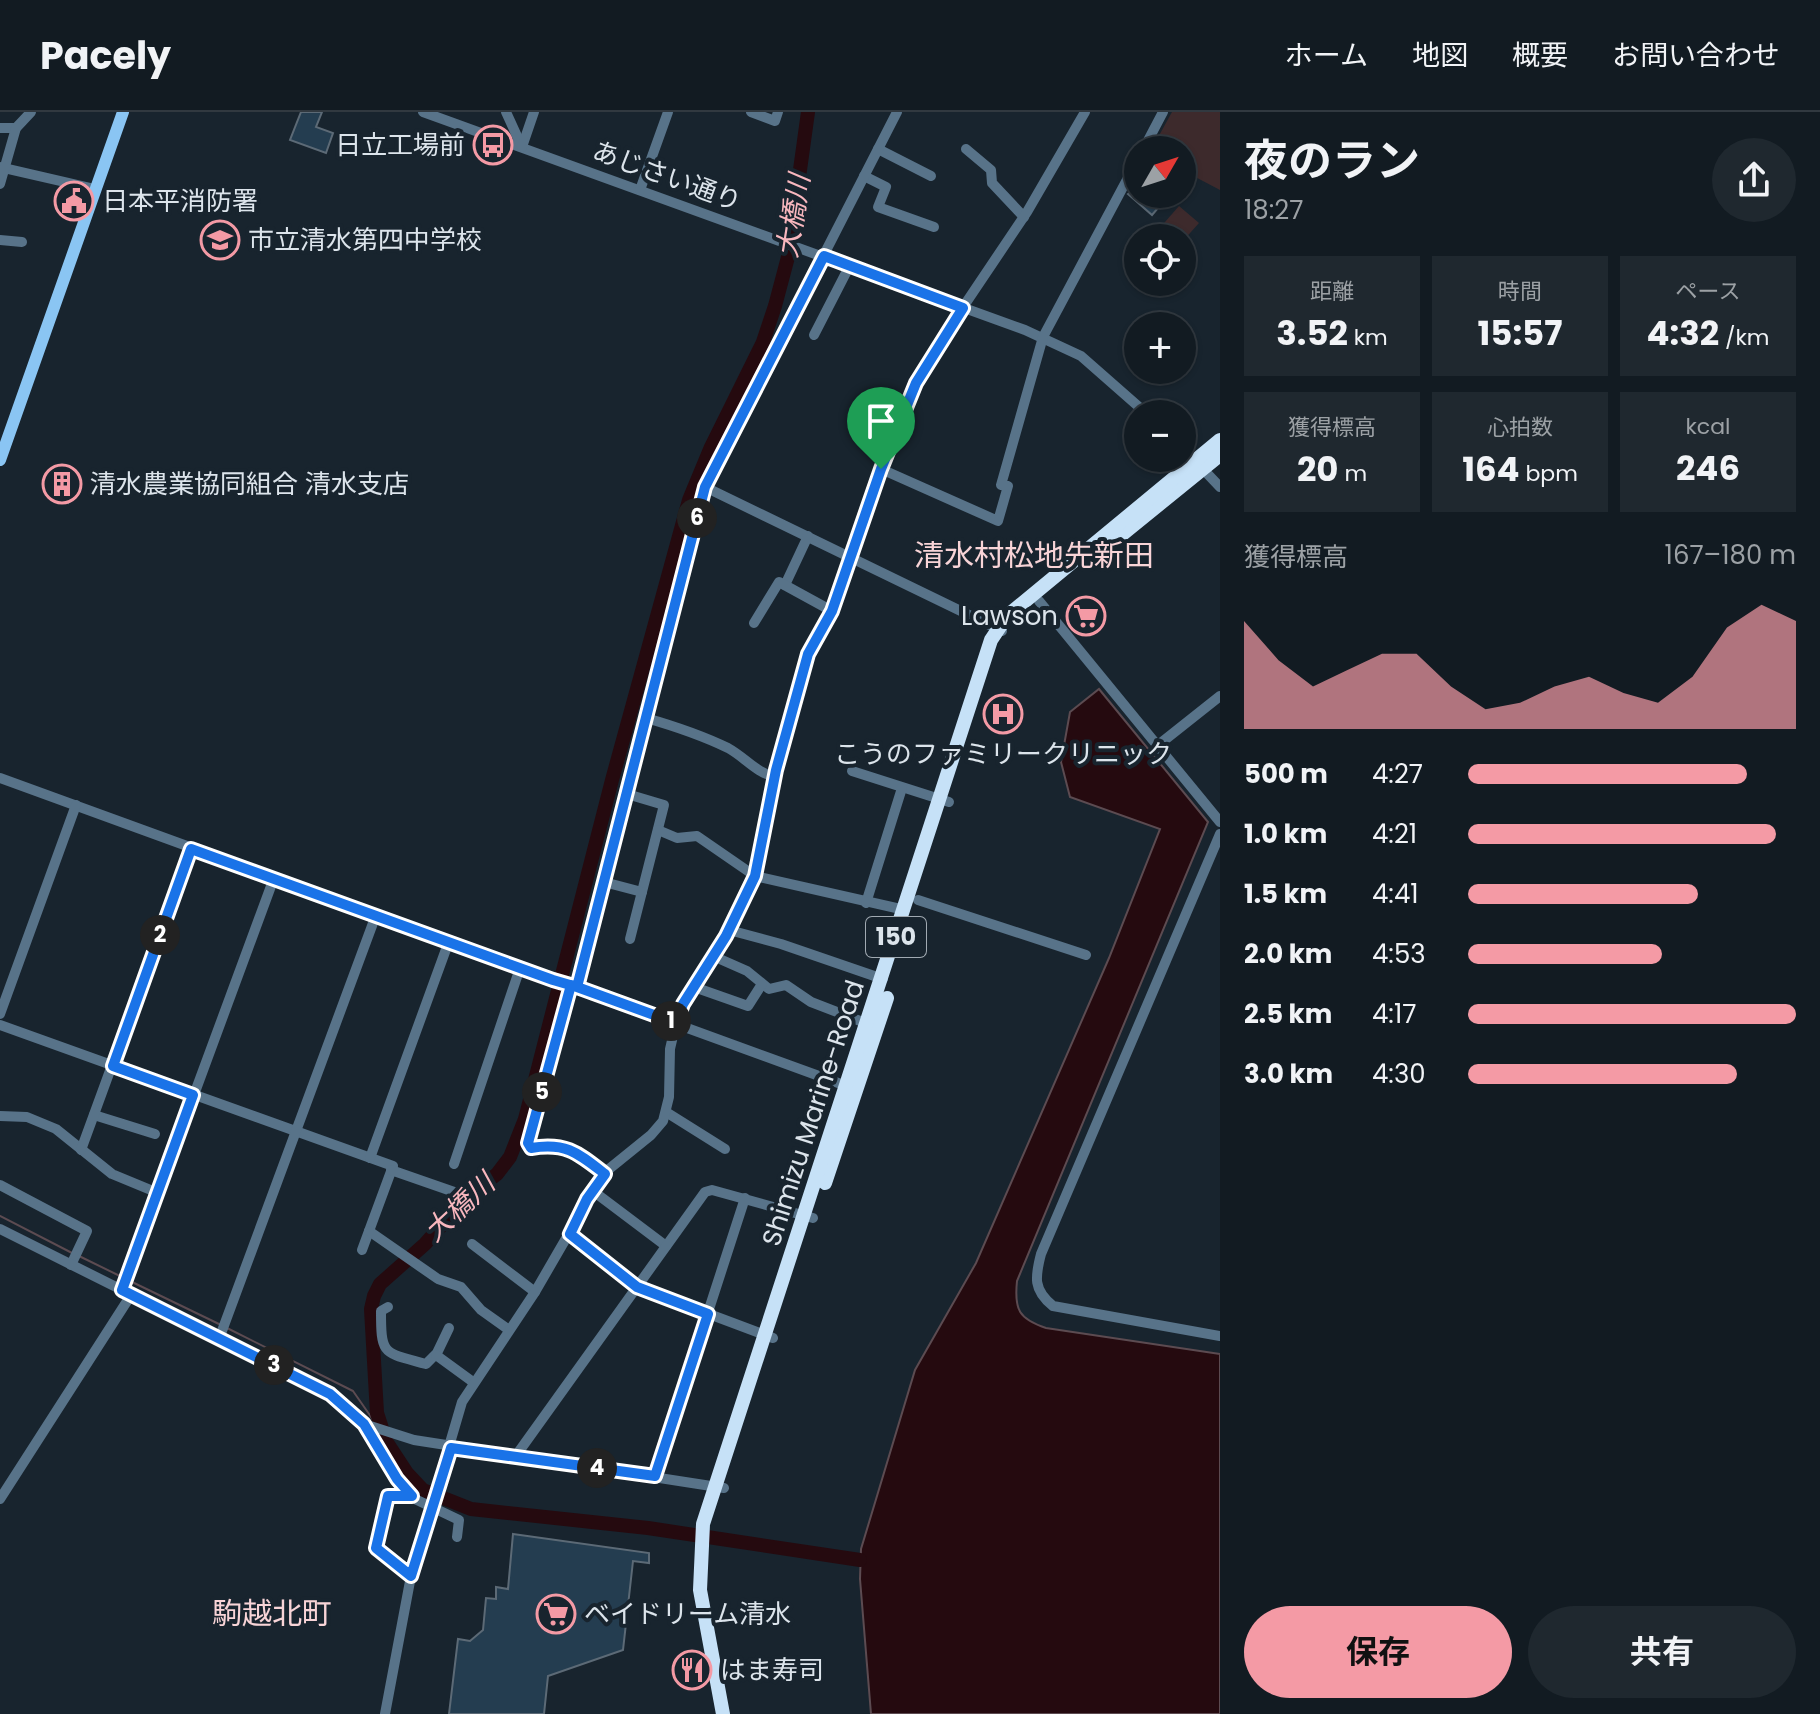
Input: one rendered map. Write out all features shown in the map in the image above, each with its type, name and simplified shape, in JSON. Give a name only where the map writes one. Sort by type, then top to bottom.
[{"type":"highway","name":"Shimizu Marine-Road","points":[[1001,630],[1200,464],[1220,440]]},
{"type":"highway","name":"Shimizu Marine-Road","points":[[852,1088],[868,1024],[905,910],[1007,616],[1200,464],[1220,455]]},
{"type":"highway","name":"Shimizu Marine-Road","points":[[723,1714],[700,1590],[707,1525],[918,900],[945,801]]},
{"type":"highway","name":"Shimizu Marine-Road","points":[[704,1551],[708,1591],[731,1714]]},
{"type":"main road","points":[[0,460],[123,112]]},
{"type":"street","points":[[0,184],[1,167],[16,128],[31,112]]},
{"type":"street","name":"あじさい通り","points":[[423,112],[1043,337],[1081,356],[1131,400]]},
{"type":"street","points":[[505,112],[522,147]]},
{"type":"street","points":[[522,147],[534,112]]},
{"type":"street","points":[[640,190],[668,112]]},
{"type":"street","points":[[751,112],[775,121],[778,112]]},
{"type":"street","points":[[605,1174],[563,1146],[531,1148],[528,1143],[604,882],[705,487],[897,112]]},
{"type":"street","points":[[385,1714],[411,1576],[462,1402],[535,1292],[593,1191],[605,1174],[651,1135],[666,1112],[670,1049],[676,1023],[729,930],[755,876],[775,777],[808,654],[832,611],[881,469],[916,383],[1024,217],[1085,112]]},
{"type":"street","points":[[1150,136],[1163,112]]},
{"type":"street","points":[[0,128],[16,128]]},
{"type":"street","points":[[878,149],[931,176]]},
{"type":"street","points":[[966,149],[991,170],[992,183],[1024,217]]},
{"type":"street","points":[[1,167],[95,189]]},
{"type":"street","points":[[864,176],[886,187],[878,207],[934,227]]},
{"type":"street","points":[[881,469],[998,521],[1008,486],[1001,485],[1043,337],[1124,185]]},
{"type":"street","points":[[0,240],[22,242]]},
{"type":"street","points":[[814,335],[850,265]]},
{"type":"street","points":[[1196,460],[1220,487]]},
{"type":"street","points":[[705,487],[1001,630]]},
{"type":"street","points":[[785,585],[808,536]]},
{"type":"street","points":[[754,623],[779,582],[832,611]]},
{"type":"street","points":[[1039,601],[1220,822]]},
{"type":"street","points":[[1157,746],[1220,696]]},
{"type":"street","points":[[646,718],[696,733],[733,751],[759,773],[775,777]]},
{"type":"street","points":[[852,771],[945,801]]},
{"type":"street","points":[[0,779],[852,1088]]},
{"type":"street","points":[[866,903],[902,788]]},
{"type":"street","points":[[627,794],[664,805],[630,939]]},
{"type":"street","points":[[0,1014],[76,805]]},
{"type":"street","points":[[658,830],[677,838],[697,836],[755,876],[905,910]]},
{"type":"street","points":[[1220,834],[1041,1254],[1036,1275],[1037,1291],[1053,1306],[1220,1336]]},
{"type":"street","points":[[81,1150],[191,849]]},
{"type":"street","points":[[0,1499],[127,1292],[158,1193],[274,878]]},
{"type":"street","points":[[604,882],[642,892]]},
{"type":"street","points":[[918,900],[1086,955]]},
{"type":"street","points":[[219,1339],[376,915]]},
{"type":"street","points":[[729,930],[781,944],[883,979]]},
{"type":"street","points":[[370,1158],[449,941]]},
{"type":"street","points":[[713,956],[747,971],[769,989],[786,985],[811,1002],[868,1024]]},
{"type":"street","points":[[454,1164],[520,968]]},
{"type":"street","points":[[694,987],[748,1006],[762,984]]},
{"type":"street","points":[[0,1025],[393,1166],[362,1250]]},
{"type":"street","points":[[666,1112],[725,1149]]},
{"type":"street","points":[[94,1115],[155,1134]]},
{"type":"street","points":[[0,1116],[27,1117],[56,1129],[112,1174],[158,1193]]},
{"type":"street","points":[[391,1170],[460,1194]]},
{"type":"street","points":[[0,1185],[87,1231],[71,1265]]},
{"type":"street","points":[[515,1457],[705,1192],[712,1190],[809,1216]]},
{"type":"street","points":[[593,1191],[666,1246]]},
{"type":"street","points":[[655,1476],[745,1198]]},
{"type":"street","points":[[0,1229],[330,1394],[369,1426],[393,1435],[451,1448],[720,1487]]},
{"type":"street","points":[[369,1231],[438,1279],[461,1287],[481,1310],[509,1330]]},
{"type":"street","points":[[570,1234],[637,1287],[769,1336]]},
{"type":"street","points":[[472,1244],[535,1292]]},
{"type":"street","points":[[388,1307],[381,1311],[383,1348],[426,1364],[436,1355],[449,1328]]},
{"type":"street","points":[[436,1355],[473,1382]]},
{"type":"street","points":[[369,1426],[397,1479],[412,1496],[459,1520],[457,1537]]},
{"type":"street","points":[[411,1576],[376,1548],[388,1496],[412,1496]]},
{"type":"shaded area","points":[[1172,112],[1220,112],[1220,190],[1196,177],[1196,136],[1159,136]]},
{"type":"shaded area","points":[[1177,208],[1199,223],[1196,226],[1163,224]]},
{"type":"shaded area","points":[[1099,689],[1208,822],[1017,1281],[1016,1299],[1024,1317],[1046,1328],[1220,1354],[1220,1714],[871,1714],[860,1579],[861,1549],[915,1370],[976,1263],[1109,958],[1160,829],[1070,797],[1061,762],[1070,712]]},
{"type":"building","points":[[301,112],[322,112],[316,127],[333,133],[326,153],[290,140]]},
{"type":"building","points":[[1144,208],[1158,208],[1152,215]]},
{"type":"building","name":"清水農業協同組合 清水支店","points":[[56,466],[78,474],[68,503],[46,495]]},
{"type":"building","name":"ベイドリーム清水","points":[[513,1534],[649,1553],[649,1563],[633,1561],[623,1650],[548,1676],[544,1714],[449,1714],[458,1639],[470,1641],[483,1630],[486,1598],[496,1599],[496,1587],[508,1589]]},
{"type":"waterway","name":"大橋川","points":[[808,112],[788,257],[775,306],[763,342],[711,447],[689,500],[612,780],[525,1119],[510,1157],[497,1174],[465,1199],[425,1244],[380,1284],[371,1309],[377,1413],[386,1441],[407,1473],[423,1490],[471,1509],[648,1528],[860,1560]]},
{"type":"waterway","points":[[0,1216],[74,1254]]},
{"type":"waterway","points":[[79,1256],[124,1278]]},
{"type":"waterway","points":[[130,1281],[221,1325]]},
{"type":"waterway","points":[[227,1328],[353,1391],[376,1424]]},
{"type":"place","name":"日立工場前","points":[[493,145]]},
{"type":"place","name":"日本平消防署","points":[[74,201]]},
{"type":"place","name":"市立清水第四中学校","points":[[220,240]]},
{"type":"place","name":"清水農業協同組合 清水支店","points":[[62,484]]},
{"type":"place","name":"Lawson","points":[[1086,616]]},
{"type":"place","name":"こうのファミリークリニック","points":[[1003,714]]},
{"type":"place","name":"ベイドリーム清水","points":[[556,1614]]},
{"type":"place","name":"はま寿司","points":[[692,1670]]},
{"type":"district","name":"清水村松地先新田","points":[[1034,556]]},
{"type":"district","name":"駒越北町","points":[[272,1614]]},
{"type":"route","points":[[881,469],[832,611],[808,654],[776,770],[755,876],[726,936],[683,1004],[676,1023],[577,987],[571,985],[553,980],[191,849],[113,1066],[193,1095],[122,1290],[330,1394],[364,1424],[397,1479],[412,1496],[388,1496],[376,1548],[411,1576],[451,1448],[655,1476],[708,1314],[637,1287],[570,1234],[587,1199],[605,1174],[563,1146],[555,1144],[531,1148],[528,1143],[571,985],[577,987],[705,487],[824,256],[963,308],[916,383],[881,469]]}]
